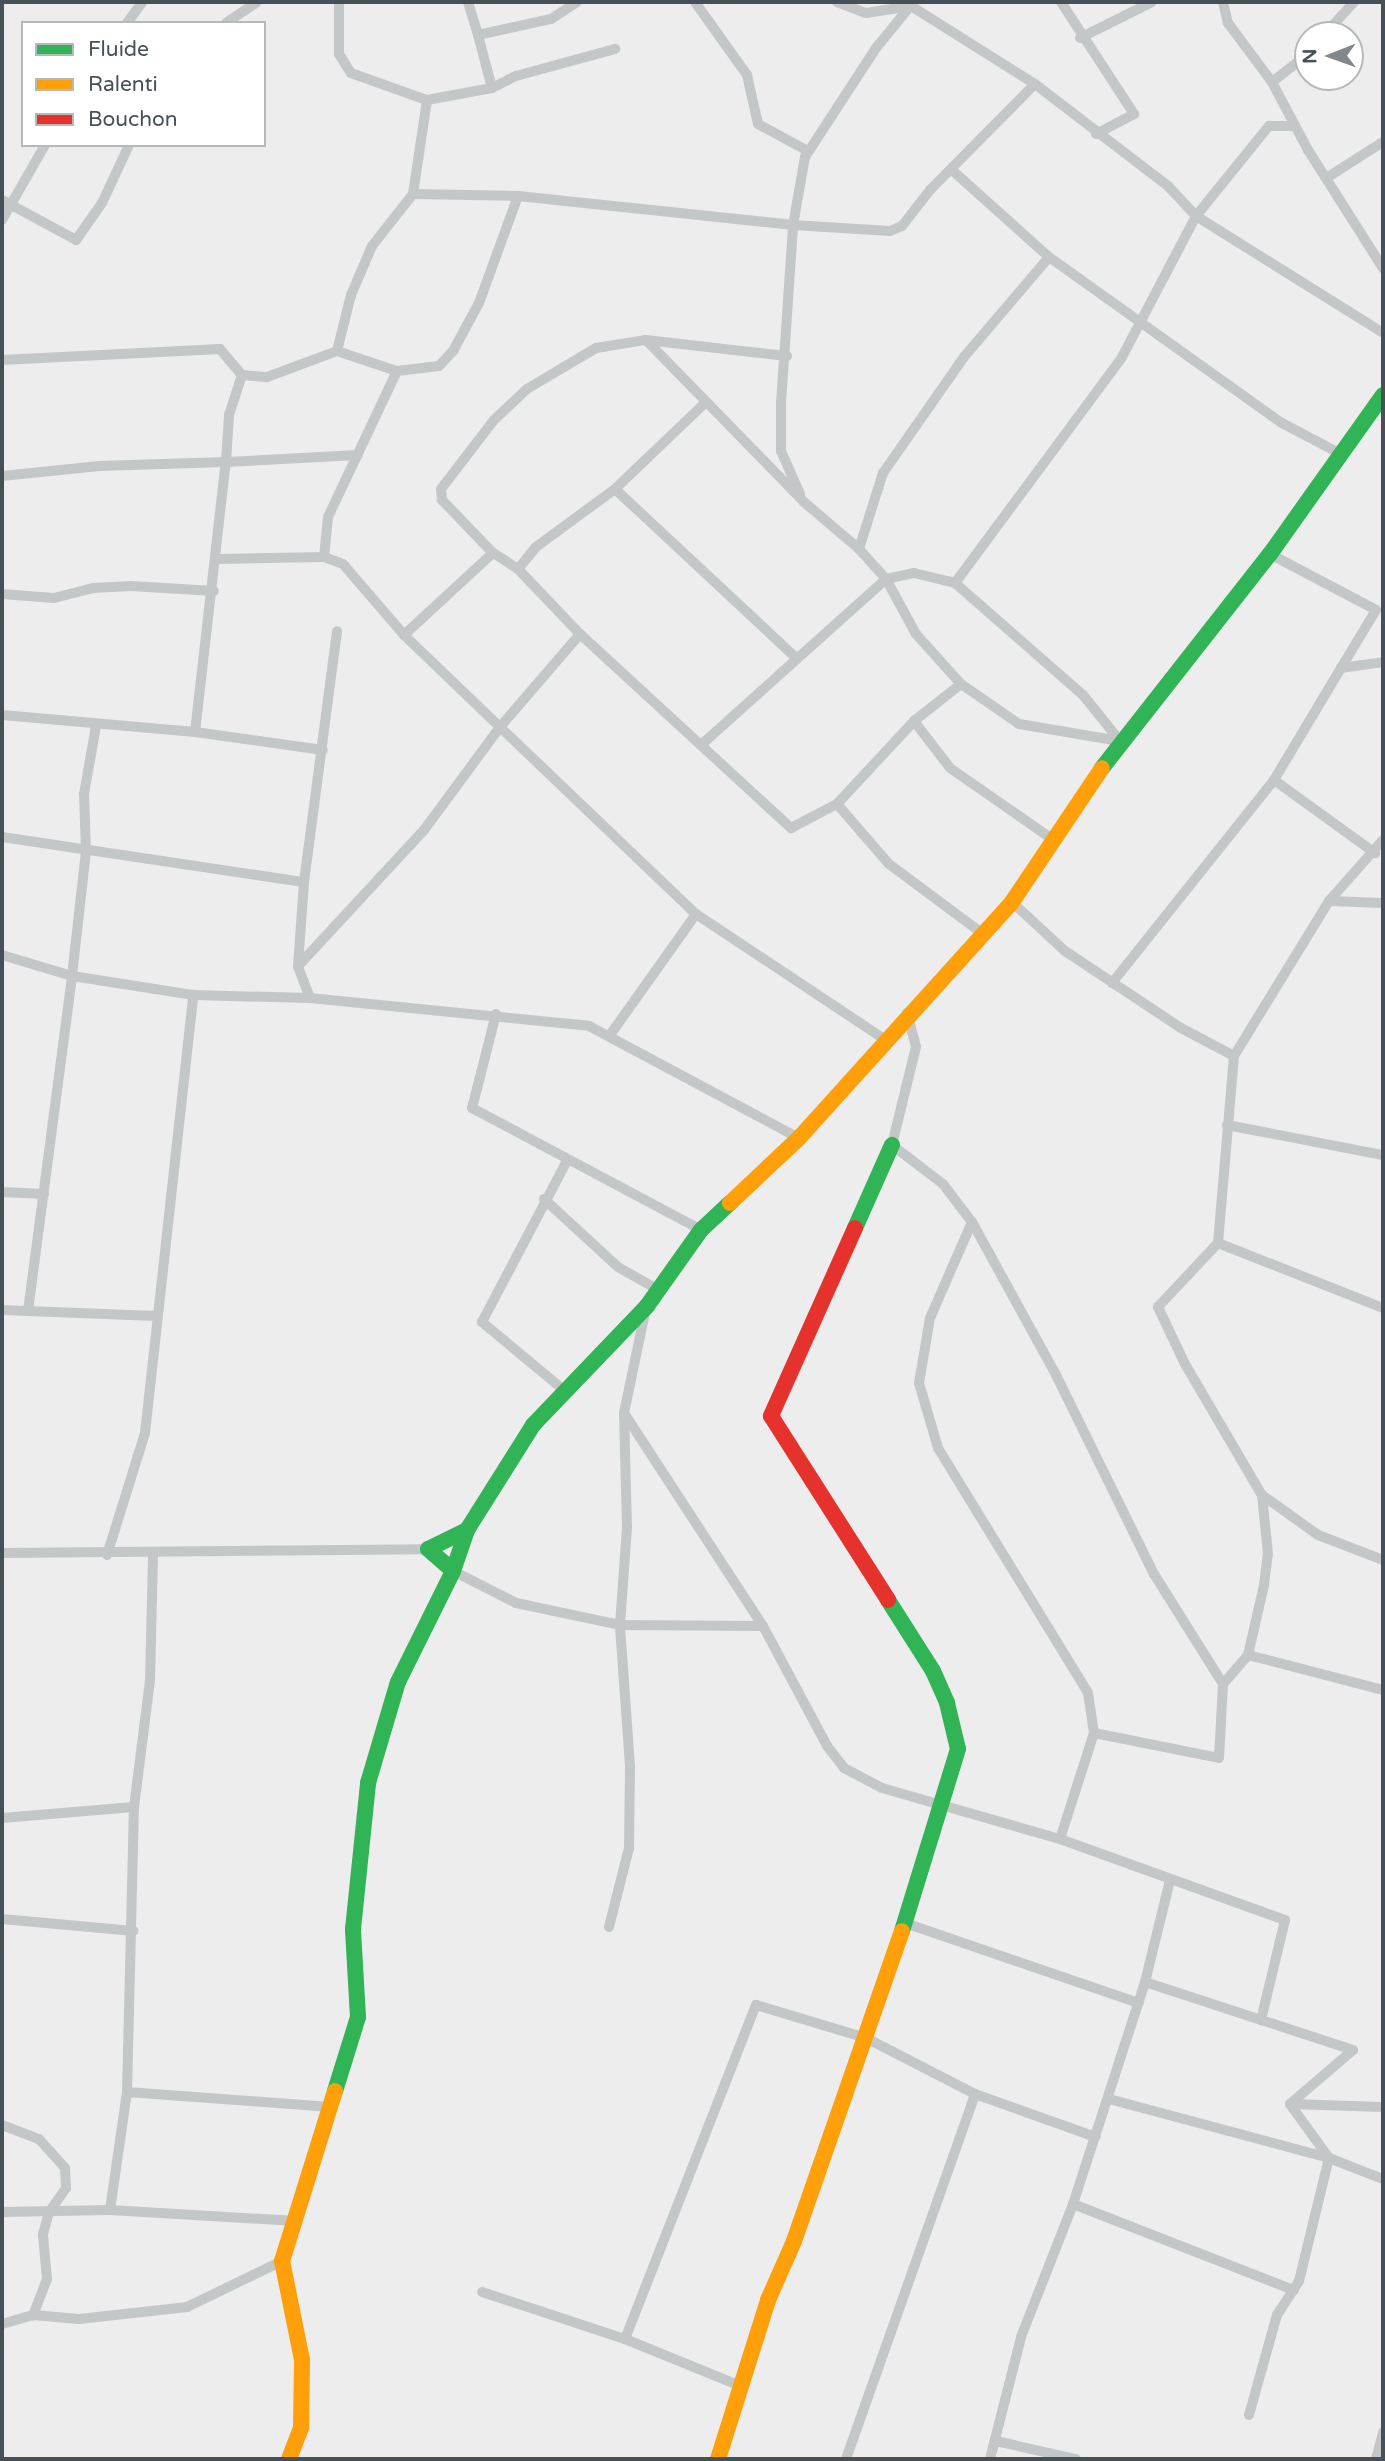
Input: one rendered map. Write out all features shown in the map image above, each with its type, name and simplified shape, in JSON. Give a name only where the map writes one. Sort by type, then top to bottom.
[{"type":"street","points":[[128,21],[142,2]]},
{"type":"street","points":[[229,21],[257,2]]},
{"type":"street","points":[[339,2],[339,54],[351,73],[427,100],[492,88],[516,76],[615,49]]},
{"type":"street","points":[[468,2],[492,88]]},
{"type":"street","points":[[478,35],[551,19],[577,2]]},
{"type":"street","points":[[695,2],[747,75],[758,124],[808,151]]},
{"type":"street","points":[[837,2],[866,13],[912,4],[1035,84],[1096,134],[1168,186],[1196,216],[1383,333]]},
{"type":"street","points":[[1060,2],[1080,38],[1134,114],[1096,134]]},
{"type":"street","points":[[1080,38],[1152,2]]},
{"type":"street","points":[[1223,2],[1228,23],[1272,82],[1294,126],[1383,268]]},
{"type":"street","points":[[1337,21],[1354,2]]},
{"type":"street","points":[[804,502],[781,451],[793,225],[808,151],[876,48],[912,4]]},
{"type":"street","points":[[1272,82],[1294,65]]},
{"type":"street","points":[[413,194],[518,196],[793,225],[890,231],[902,226],[930,190],[953,171],[973,144],[1035,84]]},
{"type":"street","points":[[337,351],[351,295],[372,246],[413,194],[427,100]]},
{"type":"street","points":[[956,583],[1122,357],[1138,320],[1196,216],[1269,126],[1294,126]]},
{"type":"street","points":[[1328,177],[1383,142]]},
{"type":"street","points":[[2,220],[7,202],[44,147]]},
{"type":"street","points":[[7,202],[76,240],[102,203],[127,147]]},
{"type":"street","points":[[953,171],[1049,257],[1282,423],[1339,453]]},
{"type":"street","points":[[2,360],[220,349],[242,375],[267,377],[337,351],[397,371],[439,366],[453,351],[479,303],[518,196]]},
{"type":"street","points":[[859,549],[883,473],[964,357],[1049,257]]},
{"type":"street","points":[[787,356],[646,340],[596,348],[527,389],[494,420],[441,489],[449,508],[493,553],[518,569],[580,634],[791,828],[837,804],[914,721],[961,684]]},
{"type":"street","points":[[646,340],[804,502],[859,549],[886,579],[916,634],[961,684],[1019,724],[1120,741]]},
{"type":"street","points":[[324,557],[328,517],[397,371]]},
{"type":"street","points":[[195,732],[214,591],[229,415],[242,375]]},
{"type":"street","points":[[609,1927],[629,1848],[630,1766],[620,1625],[627,1527],[624,1413],[646,1306],[655,1288],[701,1230],[799,1139],[907,1013],[1012,902],[1120,741],[1270,554],[1339,453],[1383,395]]},
{"type":"street","points":[[518,569],[536,547],[615,489],[705,403]]},
{"type":"street","points":[[2,476],[99,466],[226,463],[358,455]]},
{"type":"street","points":[[615,489],[797,659]]},
{"type":"street","points":[[404,635],[493,553]]},
{"type":"street","points":[[1112,983],[1273,780],[1377,610],[1270,554]]},
{"type":"street","points":[[217,559],[324,557],[343,564],[404,635],[696,914],[884,1039]]},
{"type":"street","points":[[701,745],[886,579],[914,573],[956,583],[1083,695],[1120,741]]},
{"type":"street","points":[[2,594],[54,598],[93,588],[131,586],[214,591]]},
{"type":"street","points":[[310,998],[298,966],[304,882],[337,632]]},
{"type":"street","points":[[298,966],[424,830],[500,727],[580,634]]},
{"type":"street","points":[[1341,668],[1383,662]]},
{"type":"street","points":[[2,715],[96,726],[195,732],[323,750]]},
{"type":"street","points":[[914,721],[950,768],[1055,841]]},
{"type":"street","points":[[28,1311],[72,976],[86,851],[84,794],[96,726]]},
{"type":"street","points":[[1273,780],[1375,853]]},
{"type":"street","points":[[837,804],[889,864],[982,933]]},
{"type":"street","points":[[2,836],[86,851],[164,858],[304,882]]},
{"type":"street","points":[[1383,840],[1375,853],[1329,901],[1234,1056],[1218,1243],[1157,1307],[1185,1364],[1262,1495],[1318,1535],[1383,1560]]},
{"type":"street","points":[[1329,901],[1383,903]]},
{"type":"street","points":[[1012,902],[1065,951],[1112,983],[1234,1056]]},
{"type":"street","points":[[610,1035],[696,914]]},
{"type":"street","points":[[2,955],[72,976],[193,995],[310,998],[436,1013],[496,1014],[589,1026],[799,1139]]},
{"type":"street","points":[[107,1555],[145,1433],[193,995]]},
{"type":"street","points":[[718,2459],[768,2300],[794,2241],[905,1923],[958,1749],[941,1688],[887,1595],[771,1416],[892,1145],[916,1047],[907,1013]]},
{"type":"street","points":[[496,1014],[472,1108],[566,1161],[701,1230]]},
{"type":"street","points":[[1227,1125],[1383,1155]]},
{"type":"street","points":[[892,1145],[943,1184],[972,1222],[1056,1375],[1148,1563],[1223,1684],[1219,1758],[1094,1734]]},
{"type":"street","points":[[565,1391],[482,1322],[566,1161]]},
{"type":"street","points":[[2,1192],[44,1194]]},
{"type":"street","points":[[544,1199],[618,1267],[655,1288]]},
{"type":"street","points":[[972,1222],[930,1318],[919,1383],[938,1448],[1088,1693],[1094,1734],[1060,1839]]},
{"type":"street","points":[[1218,1243],[1383,1308]]},
{"type":"street","points":[[289,2459],[301,2427],[302,2360],[282,2261],[297,2221],[358,2017],[353,1929],[368,1783],[398,1682],[454,1571],[467,1530],[533,1425],[646,1306]]},
{"type":"street","points":[[2,1311],[156,1316]]},
{"type":"street","points":[[624,1413],[763,1626],[835,1758],[869,1784],[1060,1839],[1285,1920],[1261,2020]]},
{"type":"street","points":[[1223,1684],[1248,1655],[1268,1554],[1262,1495]]},
{"type":"street","points":[[2,1553],[107,1555],[428,1549],[467,1530]]},
{"type":"street","points":[[428,1549],[454,1571],[516,1603],[620,1625],[763,1626]]},
{"type":"street","points":[[110,2210],[127,2092],[134,1807],[150,1680],[153,1554]]},
{"type":"street","points":[[1248,1655],[1383,1690]]},
{"type":"street","points":[[2,1822],[134,1807]]},
{"type":"street","points":[[990,2459],[1021,2337],[1073,2204],[1146,1982],[1170,1880]]},
{"type":"street","points":[[2,1919],[133,1931]]},
{"type":"street","points":[[905,1923],[1139,2003]]},
{"type":"street","points":[[1146,1982],[1353,2050],[1290,2104]]},
{"type":"street","points":[[625,2339],[756,2005],[866,2038],[975,2094],[1096,2137]]},
{"type":"street","points":[[127,2092],[330,2107]]},
{"type":"street","points":[[846,2459],[975,2094]]},
{"type":"street","points":[[1109,2099],[1329,2158],[1383,2179]]},
{"type":"street","points":[[1290,2104],[1383,2107]]},
{"type":"street","points":[[1290,2104],[1329,2158]]},
{"type":"street","points":[[2,2125],[39,2139],[65,2168],[66,2188],[49,2212],[43,2235],[47,2279],[33,2315]]},
{"type":"street","points":[[1249,2415],[1273,2325],[1294,2290],[1329,2158]]},
{"type":"street","points":[[1073,2204],[1294,2290]]},
{"type":"street","points":[[2,2212],[110,2210],[297,2221]]},
{"type":"street","points":[[2,2324],[33,2315],[79,2319],[187,2307],[282,2261]]},
{"type":"street","points":[[482,2292],[625,2339],[741,2386]]},
{"type":"street","points":[[1376,2459],[1383,2432]]},
{"type":"street","points":[[996,2441],[1076,2459]]},
{"type":"traffic: fast","points":[[1102,768],[1270,554],[1383,395]]},
{"type":"traffic: fast","points":[[855,1228],[892,1145]]},
{"type":"traffic: fast","points":[[467,1530],[428,1549],[453,1571],[467,1530],[533,1425],[647,1306],[701,1230],[730,1203]]},
{"type":"traffic: fast","points":[[335,2091],[358,2017],[353,1929],[368,1783],[398,1682],[453,1571]]},
{"type":"traffic: fast","points":[[888,1600],[933,1671],[947,1703],[958,1749],[902,1931]]},
{"type":"traffic: slow","points":[[730,1203],[799,1138],[1012,902],[1102,768]]},
{"type":"traffic: slow","points":[[718,2459],[768,2300],[794,2241],[902,1931]]},
{"type":"traffic: slow","points":[[289,2459],[301,2427],[302,2360],[282,2261],[335,2091]]},
{"type":"traffic: jam","points":[[855,1228],[771,1416],[888,1600]]}]
